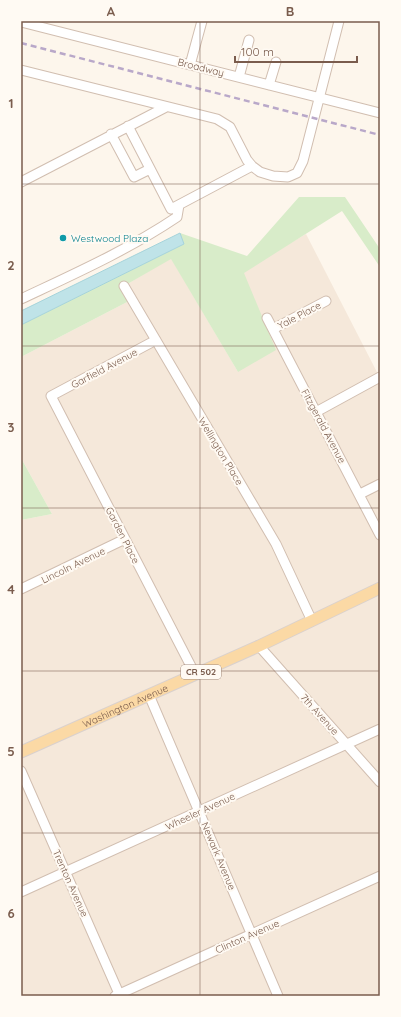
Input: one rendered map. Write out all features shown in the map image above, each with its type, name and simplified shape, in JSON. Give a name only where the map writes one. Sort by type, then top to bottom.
[{"type":"main road","name":"Washington Avenue","points":[[21,752],[259,646],[380,588]]},
{"type":"street","points":[[55,31],[58,21]]},
{"type":"street","points":[[190,64],[202,21]]},
{"type":"street","points":[[21,70],[217,119],[230,127],[252,166],[260,172],[273,176],[288,177],[297,173],[303,161],[339,21]]},
{"type":"street","name":"Broadway","points":[[21,22],[380,113]]},
{"type":"street","points":[[238,77],[249,40]]},
{"type":"street","points":[[270,85],[276,62]]},
{"type":"street","points":[[21,182],[166,106]]},
{"type":"street","points":[[128,126],[171,209],[252,166]]},
{"type":"street","points":[[112,134],[134,177],[150,169]]},
{"type":"street","points":[[21,300],[77,273],[155,231],[177,217],[179,205]]},
{"type":"street","name":"Wellington Place","points":[[124,286],[276,544],[312,621]]},
{"type":"street","name":"Yale Place","points":[[273,330],[326,301]]},
{"type":"street","name":"Fitzgerald Avenue","points":[[267,318],[380,535]]},
{"type":"street","name":"Garfield Avenue","points":[[51,396],[156,340]]},
{"type":"street","points":[[316,412],[378,378]]},
{"type":"street","name":"Garden Place","points":[[51,396],[195,674]]},
{"type":"street","points":[[360,494],[380,484]]},
{"type":"street","name":"Lincoln Avenue","points":[[21,589],[125,539]]},
{"type":"street","name":"7th Avenue","points":[[259,646],[380,782]]},
{"type":"street","name":"Newark Avenue","points":[[149,695],[278,996]]},
{"type":"street","name":"Wheeler Avenue","points":[[21,892],[380,729]]},
{"type":"street","name":"Trenton Avenue","points":[[21,771],[118,995]]},
{"type":"street","name":"Clinton Avenue","points":[[118,995],[380,876]]},
{"type":"shaded area","points":[[306,234],[380,378],[380,996],[21,996],[21,520],[52,514],[21,458],[21,357],[131,300],[124,286],[171,258],[238,372],[240,272]]},
{"type":"green space","points":[[299,197],[345,197],[380,249],[380,267],[342,211],[244,273],[276,350],[238,372],[171,259],[124,286],[131,300],[21,357],[21,325],[184,244],[180,233],[247,256]]},
{"type":"green space","points":[[21,458],[52,514],[21,520]]},
{"type":"water","points":[[180,233],[184,244],[21,325],[21,311]]},
{"type":"railway","points":[[21,43],[380,135]]},
{"type":"place","name":"Westwood Plaza","points":[[63,238]]}]
